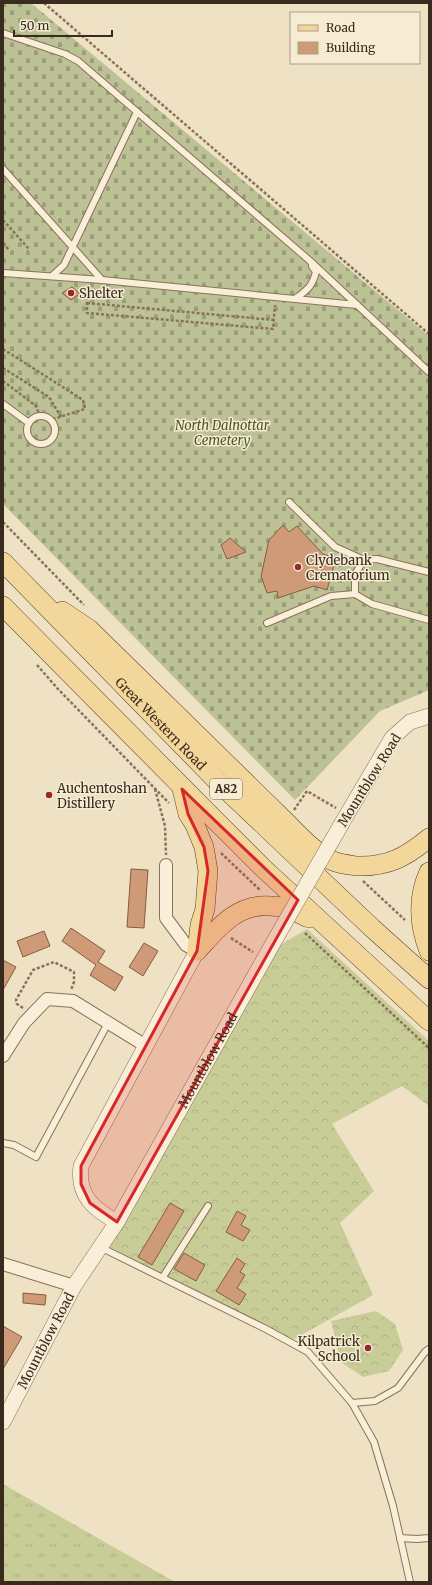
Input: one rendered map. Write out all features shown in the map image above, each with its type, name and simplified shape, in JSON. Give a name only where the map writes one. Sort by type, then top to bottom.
[{"type":"main road","name":"Great Western Road","points":[[3,562],[217,781],[372,928],[429,979]]},
{"type":"main road","points":[[32,591],[89,629],[286,822],[312,846],[333,862],[368,866],[387,864],[415,850],[429,838]]},
{"type":"main road","name":"A82","points":[[3,606],[182,789],[323,924],[429,1021]]},
{"type":"main road","points":[[182,789],[188,814],[204,847],[208,871],[205,908],[200,925],[197,951]]},
{"type":"main road","points":[[429,872],[421,897],[420,912],[421,924],[429,951]]},
{"type":"main road","name":"A82","points":[[197,951],[216,929],[239,912],[250,907],[263,905],[286,908],[323,924]]},
{"type":"street","name":"Mountblow Road","points":[[3,1422],[74,1286],[116,1222],[268,952],[392,738],[410,722],[429,716]]},
{"type":"street","points":[[116,1222],[99,1212],[90,1203],[81,1184],[81,1166],[197,951],[186,945],[166,918],[166,865]]},
{"type":"street","points":[[3,1056],[24,1023],[46,999],[73,1001],[146,1046]]},
{"type":"street","points":[[3,1264],[74,1286]]},
{"type":"lane","points":[[3,33],[64,54],[78,61],[309,260],[429,372]]},
{"type":"lane","points":[[52,276],[64,265],[137,112]]},
{"type":"lane","points":[[3,169],[102,280]]},
{"type":"lane","points":[[295,298],[307,290],[314,282],[316,272],[309,260]]},
{"type":"lane","points":[[3,273],[102,280],[357,304]]},
{"type":"lane","points":[[3,404],[29,423]]},
{"type":"lane","points":[[40,416],[50,420],[54,426],[53,436],[51,439],[43,444],[34,442],[28,436],[27,432],[29,423],[32,419],[40,416]]},
{"type":"lane","points":[[289,502],[335,547],[364,560],[377,559],[429,572]]},
{"type":"lane","points":[[355,594],[356,574],[364,560]]},
{"type":"lane","points":[[267,623],[331,596],[355,594],[372,604],[429,620]]},
{"type":"lane","points":[[3,1143],[14,1145],[36,1157],[108,1023]]},
{"type":"lane","points":[[163,1277],[208,1206]]},
{"type":"lane","points":[[100,1247],[266,1328],[308,1352],[352,1403],[374,1442],[393,1506],[410,1582]]},
{"type":"lane","points":[[352,1403],[375,1401],[398,1388],[425,1352],[429,1350]]},
{"type":"lane","points":[[400,1538],[429,1538]]},
{"type":"path","points":[[44,3],[429,334]]},
{"type":"path","points":[[3,220],[29,249]]},
{"type":"path","points":[[3,243],[9,250]]},
{"type":"path","points":[[88,279],[87,313],[273,329],[275,297]]},
{"type":"path","points":[[87,303],[274,320]]},
{"type":"path","points":[[3,349],[83,400],[84,409],[50,420]]},
{"type":"path","points":[[3,368],[49,397],[61,417]]},
{"type":"path","points":[[3,380],[36,406],[40,416]]},
{"type":"path","points":[[155,788],[161,806],[165,826],[167,842],[166,865]]},
{"type":"path","points":[[286,822],[306,791],[336,808]]},
{"type":"path","points":[[227,935],[253,952]]},
{"type":"path","points":[[32,1014],[17,1004],[16,1000],[33,970],[54,962],[74,972],[74,982],[66,1000]]},
{"type":"highlighted area","points":[[182,789],[298,900],[117,1222],[90,1203],[81,1184],[81,1166],[197,951],[208,871],[204,847],[188,814]]},
{"type":"green space","name":"North Dalnottar Cemetery","points":[[3,3],[31,3],[429,336],[429,690],[380,711],[295,800],[3,504]]},
{"type":"green space","points":[[307,929],[429,1041],[429,1106],[402,1086],[332,1124],[374,1191],[340,1223],[373,1295],[294,1339],[266,1329],[100,1247],[268,952]]},
{"type":"green space","points":[[376,1311],[395,1324],[403,1350],[389,1371],[363,1377],[341,1362],[331,1321]]},
{"type":"green space","points":[[3,1484],[175,1582],[3,1582]]},
{"type":"building","name":"Shelter","points":[[72,287],[80,294],[71,300],[62,293]]},
{"type":"building","name":"Clydebank Crematorium","points":[[283,525],[289,532],[297,526],[323,554],[336,558],[327,590],[314,586],[278,598],[277,591],[267,593],[261,576],[269,540]]},
{"type":"building","points":[[230,538],[246,552],[227,559],[221,545]]},
{"type":"building","points":[[131,869],[148,870],[144,928],[127,927]]},
{"type":"building","points":[[71,928],[105,951],[98,962],[123,977],[115,991],[90,975],[96,965],[62,941]]},
{"type":"building","points":[[44,931],[50,946],[23,957],[17,941]]},
{"type":"building","points":[[144,943],[158,951],[143,976],[129,967]]},
{"type":"building","points":[[3,960],[16,967],[3,990]]},
{"type":"building","points":[[170,1203],[184,1211],[152,1265],[138,1257]]},
{"type":"building","points":[[237,1211],[246,1216],[241,1225],[250,1230],[243,1241],[226,1232]]},
{"type":"building","points":[[184,1253],[205,1265],[196,1281],[174,1269]]},
{"type":"building","points":[[237,1258],[245,1264],[240,1272],[245,1275],[237,1288],[246,1294],[239,1305],[216,1291]]},
{"type":"building","points":[[23,1293],[46,1295],[45,1305],[23,1303]]},
{"type":"building","points":[[3,1326],[22,1337],[3,1369]]},
{"type":"place","name":"Shelter","points":[[71,293]]},
{"type":"place","name":"Clydebank Crematorium","points":[[298,567]]},
{"type":"place","name":"Auchentoshan Distillery","points":[[49,795]]},
{"type":"place","name":"Kilpatrick School","points":[[368,1348]]}]
